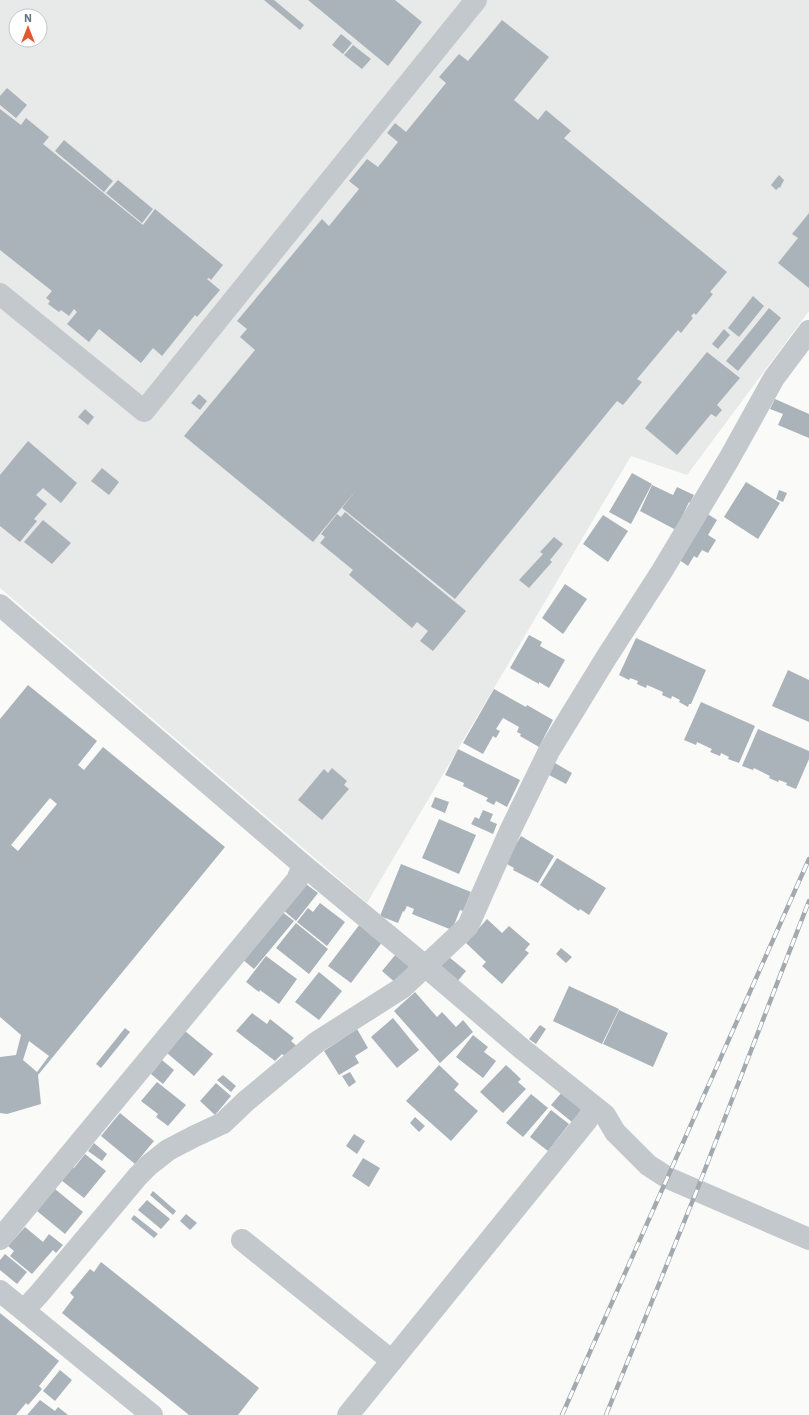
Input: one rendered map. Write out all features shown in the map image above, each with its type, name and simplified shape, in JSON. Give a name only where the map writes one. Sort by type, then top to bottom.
[{"type":"street","points":[[0,294],[144,411],[476,0]]},
{"type":"street","points":[[24,1310],[149,1165],[168,1150],[223,1123],[246,1101],[318,1042],[402,988],[468,926],[511,828],[549,751],[662,571],[729,459],[774,378],[809,331]]},
{"type":"street","points":[[0,605],[303,865],[520,1048],[605,1115],[615,1132],[648,1165],[668,1178],[809,1239]]},
{"type":"street","points":[[0,1239],[297,880],[303,865]]},
{"type":"street","points":[[348,1415],[587,1120],[595,1107]]},
{"type":"street","points":[[242,1240],[392,1361]]},
{"type":"street","points":[[0,1291],[152,1415]]},
{"type":"shaded area","points":[[0,0],[809,0],[809,311],[687,475],[631,456],[367,903],[0,588]]},
{"type":"building","points":[[264,0],[274,0],[304,25],[300,30]]},
{"type":"building","points":[[308,0],[395,0],[422,22],[388,66]]},
{"type":"building","points":[[502,20],[549,57],[514,100],[538,120],[546,110],[571,131],[564,138],[727,272],[710,292],[713,294],[696,315],[694,313],[691,316],[693,318],[681,333],[678,330],[637,379],[642,382],[623,405],[617,401],[455,599],[342,508],[357,489],[313,542],[184,436],[255,350],[240,337],[247,329],[237,321],[322,219],[329,226],[359,189],[349,181],[367,159],[378,167],[398,142],[387,133],[395,123],[406,132],[446,83],[439,77],[459,54],[468,61]]},
{"type":"building","points":[[341,34],[352,43],[343,54],[332,45]]},
{"type":"building","points":[[353,45],[371,59],[362,69],[344,55]]},
{"type":"building","points":[[7,88],[27,105],[16,118],[0,105],[0,96]]},
{"type":"building","points":[[0,109],[21,125],[26,118],[49,137],[43,144],[143,225],[155,209],[223,265],[211,280],[209,278],[207,279],[220,290],[197,317],[195,315],[162,356],[153,348],[141,363],[99,329],[89,342],[67,324],[77,312],[74,309],[69,316],[61,310],[59,312],[48,304],[50,301],[46,298],[52,291],[0,250]]},
{"type":"building","points":[[64,140],[113,181],[104,192],[55,151]]},
{"type":"building","points":[[779,175],[784,180],[780,188],[779,187],[776,190],[771,185]]},
{"type":"building","points":[[118,180],[153,209],[142,223],[106,193]]},
{"type":"building","points":[[809,213],[809,288],[778,263],[798,238],[792,234]]},
{"type":"building","points":[[753,296],[764,306],[739,337],[728,328]]},
{"type":"building","points":[[769,308],[781,318],[738,371],[726,361]]},
{"type":"building","points":[[724,329],[730,335],[718,349],[712,344]]},
{"type":"building","points":[[707,352],[740,378],[717,405],[722,410],[716,417],[711,414],[677,455],[645,428]]},
{"type":"building","points":[[199,394],[207,401],[200,410],[191,403]]},
{"type":"building","points":[[775,399],[809,414],[809,438],[778,425],[783,414],[770,409]]},
{"type":"building","points":[[85,409],[94,417],[88,425],[78,417]]},
{"type":"building","points":[[28,441],[77,483],[61,503],[43,488],[36,495],[47,504],[34,519],[37,521],[20,542],[0,526],[0,475]]},
{"type":"building","points":[[102,468],[119,482],[109,495],[91,481]]},
{"type":"building","points":[[632,473],[652,484],[631,524],[609,512]]},
{"type":"building","points":[[746,482],[780,503],[758,539],[724,517]]},
{"type":"building","points":[[652,485],[673,495],[677,487],[694,495],[690,503],[689,502],[676,530],[640,511]]},
{"type":"building","points":[[779,490],[787,493],[783,502],[776,499]]},
{"type":"building","points":[[345,512],[466,611],[433,651],[420,641],[428,631],[417,622],[412,628],[349,575],[353,570],[320,543],[325,537],[321,534],[337,514],[341,517]]},
{"type":"building","points":[[706,513],[717,520],[708,535],[716,540],[708,553],[702,550],[697,558],[694,556],[688,566],[678,559]]},
{"type":"building","points":[[603,515],[628,531],[608,562],[583,544]]},
{"type":"building","points":[[43,520],[71,543],[52,564],[24,542]]},
{"type":"building","points":[[554,537],[563,544],[550,560],[552,562],[529,588],[519,580],[543,554],[540,552]]},
{"type":"building","points":[[565,584],[587,599],[563,634],[542,618]]},
{"type":"building","points":[[529,635],[542,642],[540,646],[565,660],[549,688],[510,668]]},
{"type":"building","points":[[636,638],[706,670],[691,704],[689,704],[688,707],[679,702],[680,700],[672,696],[671,699],[662,695],[663,692],[647,685],[646,688],[637,684],[638,681],[630,678],[629,680],[619,675]]},
{"type":"building","points":[[788,670],[809,680],[809,722],[772,706]]},
{"type":"building","points":[[28,685],[97,741],[78,765],[84,770],[103,747],[225,847],[38,1075],[41,1104],[7,1114],[0,1113],[0,1057],[16,1055],[21,1035],[0,1017],[0,719]],"holes":[[[50,798],[57,804],[18,851],[11,845]],[[29,1041],[49,1056],[37,1072],[23,1060]]]},
{"type":"building","points":[[494,689],[553,720],[539,747],[520,736],[521,734],[517,732],[519,727],[503,718],[496,729],[500,731],[496,738],[493,736],[483,754],[463,743]]},
{"type":"building","points":[[701,702],[755,726],[739,763],[728,759],[729,757],[721,753],[720,756],[710,752],[712,749],[697,742],[696,745],[684,740]]},
{"type":"building","points":[[758,729],[809,751],[809,759],[796,789],[786,785],[787,783],[779,780],[778,782],[769,778],[770,776],[754,768],[753,770],[742,766]]},
{"type":"building","points":[[458,749],[520,780],[507,807],[496,801],[494,805],[486,801],[488,798],[463,786],[464,783],[445,775]]},
{"type":"building","points":[[555,763],[572,773],[566,784],[549,775]]},
{"type":"building","points":[[332,768],[347,781],[344,785],[349,789],[322,820],[298,800],[324,769],[328,773]]},
{"type":"building","points":[[435,797],[449,802],[445,813],[431,807]]},
{"type":"building","points":[[483,810],[493,814],[490,821],[497,824],[493,834],[471,824],[475,817],[479,819]]},
{"type":"building","points":[[439,819],[476,835],[459,874],[422,858]]},
{"type":"building","points":[[521,836],[554,856],[538,883],[513,870],[514,868],[505,863]]},
{"type":"building","points":[[557,858],[606,888],[589,915],[580,909],[579,911],[540,885]]},
{"type":"building","points":[[401,864],[471,892],[463,911],[460,910],[452,930],[412,914],[414,909],[407,906],[398,923],[380,916]]},
{"type":"building","points":[[306,884],[318,893],[296,921],[282,909]]},
{"type":"building","points":[[320,903],[345,922],[327,946],[297,922],[308,908],[313,912]]},
{"type":"building","points":[[281,911],[294,921],[254,969],[242,959]]},
{"type":"building","points":[[487,919],[502,933],[509,926],[530,944],[525,950],[529,953],[502,984],[482,966],[486,962],[466,943]]},
{"type":"building","points":[[296,923],[328,949],[309,974],[276,948]]},
{"type":"building","points":[[360,924],[383,941],[351,983],[328,966]]},
{"type":"building","points":[[561,948],[572,957],[566,963],[556,954]]},
{"type":"building","points":[[396,954],[411,967],[397,984],[382,971]]},
{"type":"building","points":[[266,956],[297,979],[279,1004],[246,982]]},
{"type":"building","points":[[449,957],[466,971],[456,983],[438,969]]},
{"type":"building","points":[[319,972],[342,991],[319,1020],[295,1002]]},
{"type":"building","points":[[569,986],[619,1009],[602,1044],[553,1021]]},
{"type":"building","points":[[415,992],[437,1017],[442,1012],[456,1027],[463,1020],[473,1032],[440,1063],[394,1011]]},
{"type":"building","points":[[619,1010],[668,1033],[653,1067],[603,1044]]},
{"type":"building","points":[[252,1013],[267,1024],[270,1019],[294,1038],[291,1041],[299,1048],[286,1057],[282,1054],[275,1061],[236,1031]]},
{"type":"building","points":[[393,1018],[419,1050],[397,1068],[371,1037]]},
{"type":"building","points":[[540,1025],[546,1029],[536,1044],[529,1039]]},
{"type":"building","points":[[125,1028],[130,1032],[101,1068],[96,1064]]},
{"type":"building","points":[[357,1029],[368,1048],[355,1056],[359,1063],[339,1075],[324,1051]]},
{"type":"building","points":[[185,1031],[213,1054],[194,1076],[167,1053]]},
{"type":"building","points":[[473,1035],[488,1047],[484,1052],[496,1061],[483,1078],[456,1057]]},
{"type":"building","points":[[162,1060],[174,1070],[163,1084],[151,1074]]},
{"type":"building","points":[[439,1065],[459,1084],[454,1090],[478,1111],[451,1141],[406,1101]]},
{"type":"building","points":[[506,1065],[521,1079],[518,1082],[526,1089],[503,1113],[480,1092]]},
{"type":"building","points":[[350,1072],[356,1082],[349,1087],[342,1076]]},
{"type":"building","points":[[223,1075],[236,1086],[231,1092],[217,1080]]},
{"type":"building","points":[[157,1082],[186,1105],[168,1126],[156,1117],[158,1114],[141,1101]]},
{"type":"building","points":[[216,1083],[231,1096],[215,1115],[200,1101]]},
{"type":"building","points":[[562,1092],[583,1109],[572,1122],[551,1105]]},
{"type":"building","points":[[531,1094],[548,1108],[523,1137],[506,1123]]},
{"type":"building","points":[[551,1110],[569,1124],[548,1151],[530,1137]]},
{"type":"building","points":[[120,1113],[154,1141],[135,1164],[101,1136]]},
{"type":"building","points":[[415,1117],[425,1126],[419,1132],[410,1123]]},
{"type":"building","points":[[354,1134],[365,1141],[357,1154],[346,1146]]},
{"type":"building","points":[[94,1143],[107,1154],[102,1161],[88,1151]]},
{"type":"building","points":[[85,1154],[106,1171],[84,1198],[61,1180],[72,1166],[74,1168]]},
{"type":"building","points":[[363,1158],[380,1168],[369,1187],[352,1176]]},
{"type":"building","points":[[55,1189],[83,1212],[65,1234],[37,1211]]},
{"type":"building","points":[[153,1191],[176,1211],[173,1215],[150,1195]]},
{"type":"building","points":[[147,1200],[170,1219],[161,1229],[138,1210]]},
{"type":"building","points":[[186,1214],[197,1223],[190,1230],[180,1221]]},
{"type":"building","points":[[134,1215],[158,1234],[154,1238],[131,1219]]},
{"type":"building","points":[[25,1227],[43,1242],[49,1234],[63,1245],[56,1253],[53,1250],[32,1274],[10,1256],[14,1251],[8,1246]]},
{"type":"building","points":[[5,1254],[27,1272],[17,1284],[0,1270],[0,1260]]},
{"type":"building","points":[[101,1262],[259,1388],[238,1415],[189,1415],[62,1313],[74,1297],[70,1293],[90,1269],[94,1272]]},
{"type":"building","points":[[0,1313],[59,1361],[39,1386],[42,1389],[28,1405],[26,1403],[16,1415],[0,1415]]},
{"type":"building","points":[[60,1370],[72,1380],[55,1401],[43,1391]]},
{"type":"building","points":[[40,1400],[55,1411],[58,1407],[68,1415],[27,1415]]},
{"type":"railway","points":[[562,1415],[809,859]]},
{"type":"railway","points":[[606,1415],[697,1190],[809,901]]}]
